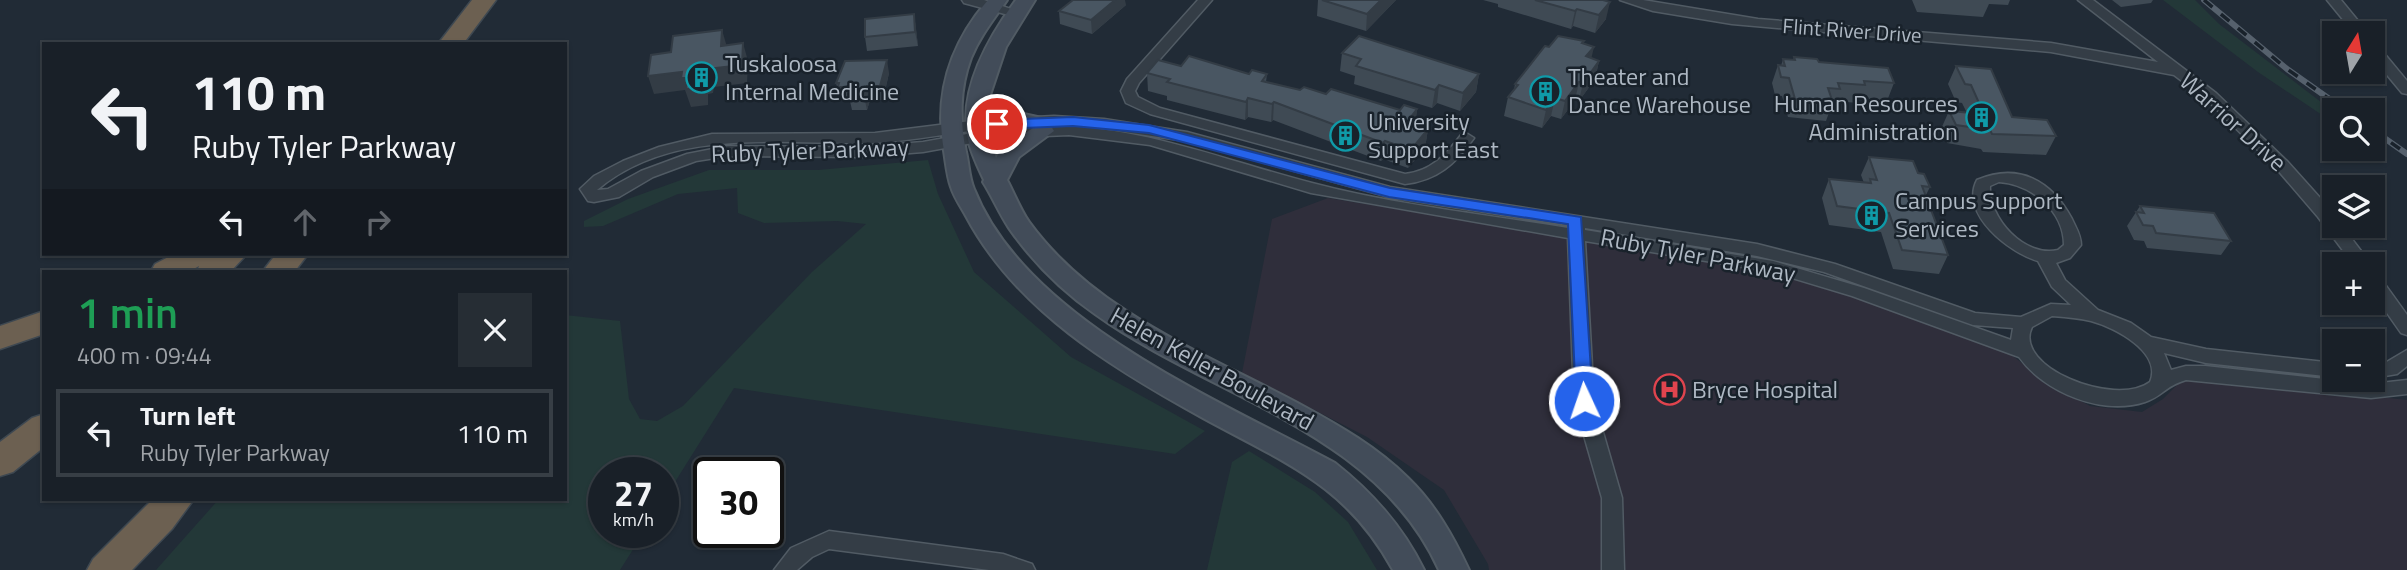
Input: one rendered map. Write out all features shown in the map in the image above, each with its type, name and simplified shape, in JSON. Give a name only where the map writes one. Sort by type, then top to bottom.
[{"type":"highway","points":[[452,42],[484,0]]},
{"type":"highway","points":[[472,42],[503,0]]},
{"type":"highway","points":[[168,270],[194,256]]},
{"type":"highway","points":[[213,270],[231,256]]},
{"type":"highway","points":[[239,270],[256,256]]},
{"type":"highway","points":[[279,270],[291,256]]},
{"type":"highway","points":[[0,338],[42,323]]},
{"type":"highway","points":[[0,436],[42,404]]},
{"type":"highway","points":[[0,462],[42,429]]},
{"type":"highway","points":[[0,470],[42,445]]},
{"type":"highway","points":[[107,570],[159,519],[172,501]]},
{"type":"highway","points":[[126,570],[178,519],[192,501]]},
{"type":"street","points":[[969,0],[1021,6]]},
{"type":"street","points":[[1205,0],[1132,82],[1128,91],[1131,100],[1155,111],[1405,179],[1421,178],[1437,172],[1450,160],[1466,138]]},
{"type":"street","name":"Flint River Drive","points":[[1627,0],[1688,14],[1762,24],[2079,50],[2177,71]]},
{"type":"street","name":"Warrior Drive","points":[[2085,0],[2211,96],[2281,163],[2353,252]]},
{"type":"street","points":[[2334,0],[2351,21]]},
{"type":"street","name":"Helen Keller Boulevard","points":[[995,3],[971,37],[954,77],[950,103],[950,135],[963,193],[992,246],[1038,296],[1098,344],[1280,445],[1342,484],[1375,514],[1409,570]]},
{"type":"street","name":"Helen Keller Boulevard","points":[[1021,6],[992,56],[979,101],[979,131],[1000,198],[1034,247],[1083,295],[1150,339],[1312,425],[1373,463],[1412,500],[1429,522],[1454,570]]},
{"type":"street","name":"Flint River Drive","points":[[2079,50],[2113,43],[2132,35]]},
{"type":"street","points":[[2385,64],[2407,90]]},
{"type":"street","points":[[2391,72],[2407,73]]},
{"type":"street","points":[[979,101],[1009,117],[1039,127],[1010,153],[994,182]]},
{"type":"street","name":"Ruby Tyler Parkway","points":[[742,145],[693,157],[647,174],[613,193],[594,197],[588,189],[614,171],[664,150],[712,139],[742,145],[861,145],[1039,127],[1097,132],[1152,141],[1311,188],[1399,205],[1757,250],[1829,268],[1973,319],[2023,323]]},
{"type":"street","points":[[2045,258],[2062,255],[2070,249],[2073,242],[2050,195],[2030,182],[2019,179],[1997,177],[1983,183],[1982,197],[2001,234],[2024,250],[2045,258],[2058,283],[2091,314]]},
{"type":"street","points":[[1576,227],[1584,401],[1612,498],[1613,570]]},
{"type":"street","name":"Ruby Tyler Parkway","points":[[1576,227],[1815,278],[2025,352]]},
{"type":"street","points":[[2051,310],[2058,283]]},
{"type":"street","points":[[2385,297],[2407,329]]},
{"type":"street","points":[[2051,310],[2091,314],[2129,330],[2156,355],[2162,368],[2162,380],[2157,390],[2134,400],[2091,396],[2052,377],[2025,352],[2020,341],[2023,323],[2034,314],[2051,310]]},
{"type":"street","points":[[2144,342],[2206,356],[2322,369]]},
{"type":"street","points":[[2385,370],[2407,358]]},
{"type":"street","points":[[2162,380],[2186,373],[2205,373],[2371,391],[2407,387]]},
{"type":"street","points":[[785,570],[807,548],[829,540],[1003,563],[1024,570]]},
{"type":"shaded area","name":"Bryce Hospital","points":[[1328,198],[1737,264],[1799,278],[2009,353],[2045,381],[2090,406],[2142,412],[2163,399],[2180,382],[2199,377],[2407,400],[2407,570],[1489,570],[1444,490],[1367,437],[1242,373],[1272,219]]},
{"type":"green space","points":[[2163,0],[2195,0],[2219,24],[2322,103],[2322,115],[2258,72]]},
{"type":"green space","points":[[928,160],[938,194],[974,272],[1071,357],[1205,431],[1175,454],[734,388],[679,476],[679,457],[588,457],[588,548],[634,548],[620,570],[156,570],[217,501],[567,501],[567,315],[620,321],[629,399],[640,419],[657,421],[683,406],[812,272],[866,224],[837,221],[764,223],[738,213],[737,188],[678,194],[603,226],[584,227],[584,221],[628,199],[709,170],[818,170]]},
{"type":"green space","points":[[1249,451],[1315,492],[1348,522],[1377,570],[1207,570],[1232,462]]},
{"type":"building","points":[[1073,0],[1115,0],[1091,20],[1059,11]]},
{"type":"building","points":[[1322,0],[1381,0],[1367,14]]},
{"type":"building","points":[[1535,0],[1603,0],[1610,2],[1599,15]]},
{"type":"building","points":[[914,14],[915,32],[865,37],[865,19]]},
{"type":"building","points":[[722,30],[721,46],[743,43],[742,65],[708,69],[708,75],[703,76],[702,87],[686,89],[687,78],[681,78],[682,72],[648,76],[651,55],[671,52],[673,36]]},
{"type":"building","points":[[1359,36],[1479,74],[1463,93],[1439,85],[1435,90],[1356,66],[1361,59],[1342,53]]},
{"type":"building","points":[[1558,36],[1584,41],[1582,43],[1594,47],[1586,56],[1599,61],[1583,83],[1579,82],[1565,101],[1555,98],[1546,110],[1508,97],[1545,46],[1549,47]]},
{"type":"building","points":[[1189,56],[1249,74],[1252,70],[1267,74],[1262,81],[1300,90],[1304,87],[1326,94],[1331,89],[1400,110],[1404,105],[1417,109],[1407,122],[1428,129],[1411,150],[1385,141],[1383,143],[1274,102],[1272,104],[1248,98],[1246,102],[1167,82],[1170,79],[1147,73],[1158,60],[1181,66]]},
{"type":"building","points":[[1794,57],[1888,68],[1894,83],[1838,83],[1840,89],[1828,88],[1833,103],[1795,99],[1789,78],[1781,77],[1778,65],[1785,66],[1783,59],[1795,60]]},
{"type":"building","points":[[887,60],[880,86],[867,86],[864,96],[849,96],[852,87],[838,87],[839,83],[836,83],[845,61]]},
{"type":"building","points":[[1956,66],[1991,69],[2012,117],[2047,120],[2056,136],[1992,134],[1990,130],[1956,125],[1949,111],[1984,114],[1971,85],[1965,84]]},
{"type":"building","points":[[1869,157],[1913,161],[1918,173],[1924,174],[1930,187],[1922,186],[1948,255],[1902,250],[1889,213],[1837,206],[1829,179],[1871,183],[1870,179],[1877,180]]},
{"type":"building","points":[[2140,206],[2214,213],[2231,241],[2156,233],[2153,226],[2143,225],[2136,212],[2144,213]]},
{"type":"railway","points":[[2204,0],[2287,69],[2328,98]]},
{"type":"railway","points":[[2385,138],[2407,154]]},
{"type":"place","name":"Tuskaloosa Internal Medicine","points":[[702,78]]},
{"type":"place","name":"Theater and Dance Warehouse","points":[[1545,91]]},
{"type":"place","name":"Human Resources Administration","points":[[1981,118]]},
{"type":"place","name":"University Support East","points":[[1345,136]]},
{"type":"place","name":"Campus Support Services","points":[[1872,215]]},
{"type":"place","name":"Bryce Hospital","points":[[1669,390]]},
{"type":"route","points":[[997,124],[1054,121],[1149,129],[1389,192],[1576,220],[1584,401]]}]
